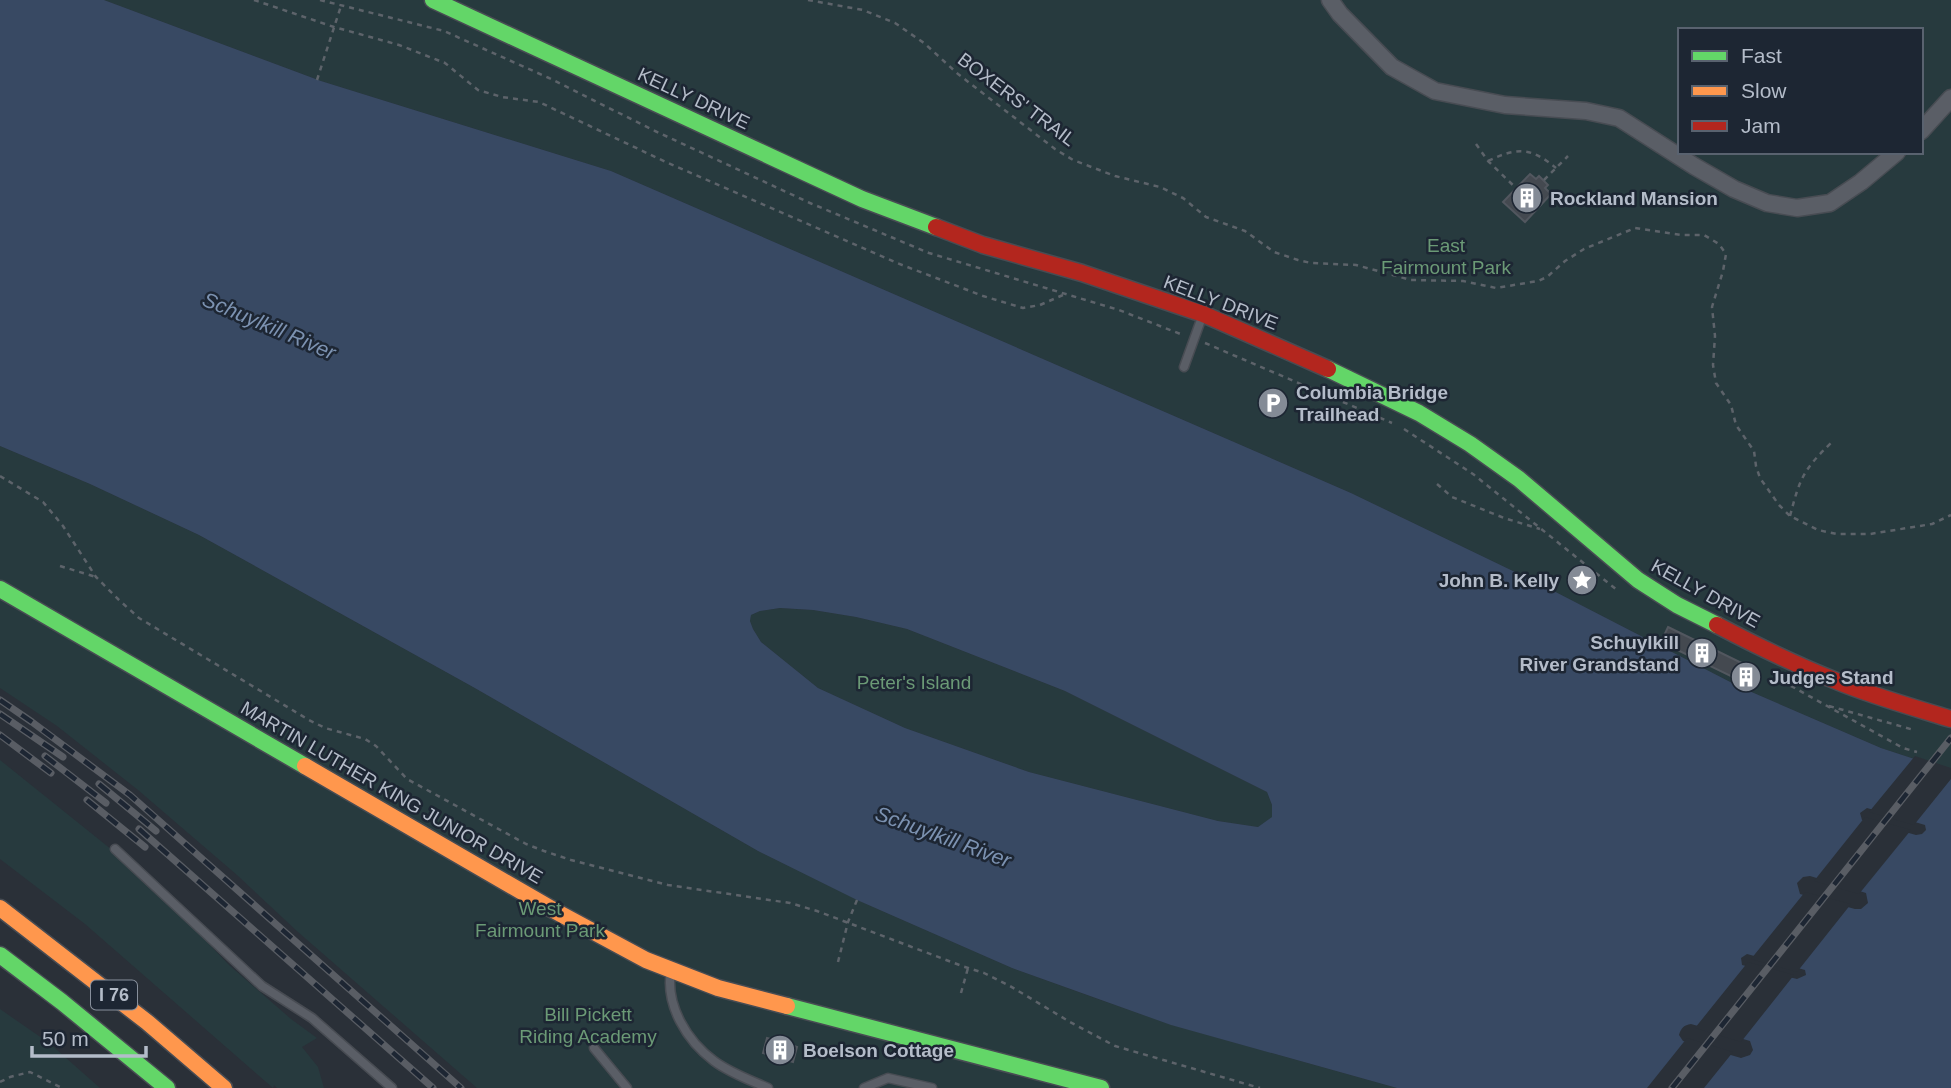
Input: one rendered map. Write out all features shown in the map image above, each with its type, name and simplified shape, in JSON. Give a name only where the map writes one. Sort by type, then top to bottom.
[{"type":"main road","name":"KELLY DRIVE","points":[[433,0],[862,199],[983,245],[1082,273],[1203,314],[1329,369],[1449,430],[1518,479],[1638,580],[1677,605],[1825,677],[1951,719]]},
{"type":"main road","name":"MARTIN LUTHER KING JUNIOR DRIVE","points":[[0,589],[593,933],[671,971],[782,1006],[1101,1088]]},
{"type":"main road","name":"I 76","points":[[0,908],[147,1022],[223,1088]]},
{"type":"main road","name":"I 76","points":[[0,956],[72,1010],[167,1088]]},
{"type":"street","points":[[1330,0],[1340,14],[1392,67],[1435,91],[1505,105],[1586,111],[1619,118],[1734,189],[1767,203],[1797,208],[1830,203],[1895,154]]},
{"type":"street","points":[[1923,129],[1951,98]]},
{"type":"lane","points":[[1184,367],[1203,314]]},
{"type":"lane","points":[[115,849],[262,986],[312,1018],[392,1088]]},
{"type":"lane","points":[[671,971],[672,1002],[695,1043],[715,1063],[768,1088]]},
{"type":"lane","points":[[594,1048],[627,1088]]},
{"type":"lane","points":[[864,1088],[888,1079],[932,1088]]},
{"type":"lane","points":[[1055,1088],[1075,1082]]},
{"type":"path","points":[[254,0],[445,63],[478,90],[502,97],[539,102],[668,163],[897,263],[983,296],[1023,308],[1040,305],[1065,294]]},
{"type":"path","name":"BOXERS' TRAIL","points":[[808,0],[863,10],[895,23],[1055,149],[1073,160],[1115,176],[1160,187],[1182,198],[1206,217],[1245,231],[1274,252],[1298,260],[1356,265],[1411,280],[1463,281],[1496,288],[1538,281],[1584,249],[1635,228],[1681,235],[1704,235],[1719,244],[1726,254],[1712,307],[1716,383],[1731,405],[1736,425],[1754,451],[1760,478],[1790,516],[1818,530],[1837,534],[1870,534],[1932,524],[1951,515]]},
{"type":"path","points":[[317,80],[341,5]]},
{"type":"path","points":[[1476,144],[1488,161],[1516,188]]},
{"type":"path","points":[[1488,161],[1516,151],[1530,151],[1556,167]]},
{"type":"path","points":[[1544,180],[1568,156]]},
{"type":"path","points":[[1790,516],[1798,484],[1809,464],[1832,442]]},
{"type":"path","points":[[0,476],[43,502],[63,526],[96,577],[139,618],[317,724],[353,735],[376,746],[407,779],[526,844],[571,860],[668,885],[790,903],[848,922],[984,973],[1115,1046],[1260,1088]]},
{"type":"path","points":[[1437,484],[1451,497],[1544,530]]},
{"type":"path","points":[[60,566],[96,577]]},
{"type":"path","points":[[1824,704],[1919,731]]},
{"type":"path","points":[[838,962],[848,922],[857,900]]},
{"type":"path","points":[[961,993],[968,968]]},
{"type":"path","points":[[0,1082],[30,1072],[62,1088]]},
{"type":"green space","name":"East Fairmount Park","points":[[104,0],[1951,0],[1951,771],[1881,748],[1740,687],[1544,586],[1351,493],[611,171],[321,81]]},
{"type":"green space","name":"West Fairmount Park","points":[[0,446],[199,535],[473,687],[758,851],[864,903],[1012,968],[1172,1025],[1397,1088],[477,1088],[138,790],[57,726],[0,688]]},
{"type":"green space","name":"Peter's Island","points":[[780,608],[856,617],[907,629],[1065,691],[1267,792],[1272,805],[1272,818],[1258,827],[1218,821],[1029,772],[905,728],[818,688],[761,642],[750,621],[751,615]]},
{"type":"green space","points":[[0,760],[142,874],[229,965],[317,1038],[302,1047],[318,1067],[324,1088],[277,1088],[274,1085],[273,1088],[85,924],[0,859]]},
{"type":"green space","points":[[0,1009],[49,1043],[100,1088],[0,1088]]},
{"type":"water","name":"Schuylkill River","points":[[0,0],[104,0],[321,81],[611,171],[1351,493],[1544,586],[1740,687],[1881,748],[1951,771],[1951,1088],[1397,1088],[1171,1025],[1012,968],[857,900],[758,851],[473,687],[199,535],[0,446]],"holes":[[[780,608],[813,610],[907,629],[1065,691],[1267,792],[1272,805],[1272,817],[1258,827],[1218,821],[1029,772],[905,728],[818,688],[761,642],[750,621],[751,615]],[[1867,808],[1925,825],[1926,830],[1916,835],[1862,820],[1860,813]],[[1810,876],[1866,893],[1868,903],[1861,909],[1855,909],[1800,894],[1797,883],[1803,877]],[[1747,954],[1805,970],[1806,975],[1797,979],[1742,965],[1741,958]],[[1691,1024],[1750,1041],[1753,1050],[1750,1055],[1741,1058],[1683,1041],[1679,1035],[1686,1025]]]},
{"type":"pier","points":[[1915,756],[1951,768],[1951,779],[1914,825],[1869,812]]},
{"type":"pier","points":[[1865,817],[1911,830],[1859,894],[1814,881]]},
{"type":"pier","points":[[1805,892],[1851,904],[1797,972],[1751,959]]},
{"type":"pier","points":[[1748,962],[1794,975],[1741,1042],[1695,1028]]},
{"type":"pier","points":[[1687,1038],[1733,1052],[1704,1088],[1647,1088]]},
{"type":"building","name":"Rockland Mansion","points":[[1530,174],[1536,179],[1539,176],[1548,185],[1545,188],[1551,194],[1525,222],[1503,202]]},
{"type":"building","name":"Schuylkill River Grandstand","points":[[1668,627],[1754,669],[1747,684],[1661,642]]},
{"type":"building","name":"Boelson Cottage","points":[[767,1038],[797,1047],[793,1062],[763,1053]]},
{"type":"railway","points":[[0,700],[130,795],[461,1088]]},
{"type":"railway","points":[[0,714],[63,757]]},
{"type":"railway","points":[[0,735],[51,773]]},
{"type":"railway","points":[[1672,1088],[1951,738]]},
{"type":"railway","points":[[45,756],[106,803]]},
{"type":"railway","points":[[99,784],[156,831]]},
{"type":"railway","points":[[87,800],[145,847]]},
{"type":"railway","points":[[139,829],[433,1088]]},
{"type":"traffic: fast","points":[[433,0],[862,199],[936,227]]},
{"type":"traffic: fast","points":[[1328,369],[1419,413],[1470,444],[1519,479],[1638,580],[1677,605],[1717,625]]},
{"type":"traffic: fast","points":[[0,589],[305,766]]},
{"type":"traffic: fast","points":[[0,955],[167,1088]]},
{"type":"traffic: fast","points":[[787,1006],[1101,1088]]},
{"type":"traffic: slow","points":[[305,766],[555,911],[646,960],[718,988],[787,1006]]},
{"type":"traffic: slow","points":[[0,908],[147,1022],[224,1088]]},
{"type":"traffic: jam","points":[[936,227],[983,245],[1082,273],[1203,314],[1328,369]]},
{"type":"traffic: jam","points":[[1717,625],[1789,661],[1848,686],[1951,719]]},
{"type":"place","name":"Rockland Mansion","points":[[1527,198]]},
{"type":"place","name":"Columbia Bridge Trailhead","points":[[1273,403]]},
{"type":"place","name":"John B. Kelly","points":[[1582,580]]},
{"type":"place","name":"Schuylkill River Grandstand","points":[[1702,653]]},
{"type":"place","name":"Judges Stand","points":[[1746,677]]},
{"type":"place","name":"Boelson Cottage","points":[[780,1050]]},
{"type":"park label","name":"Bill Pickett Riding Academy","points":[[588,1025]]}]
